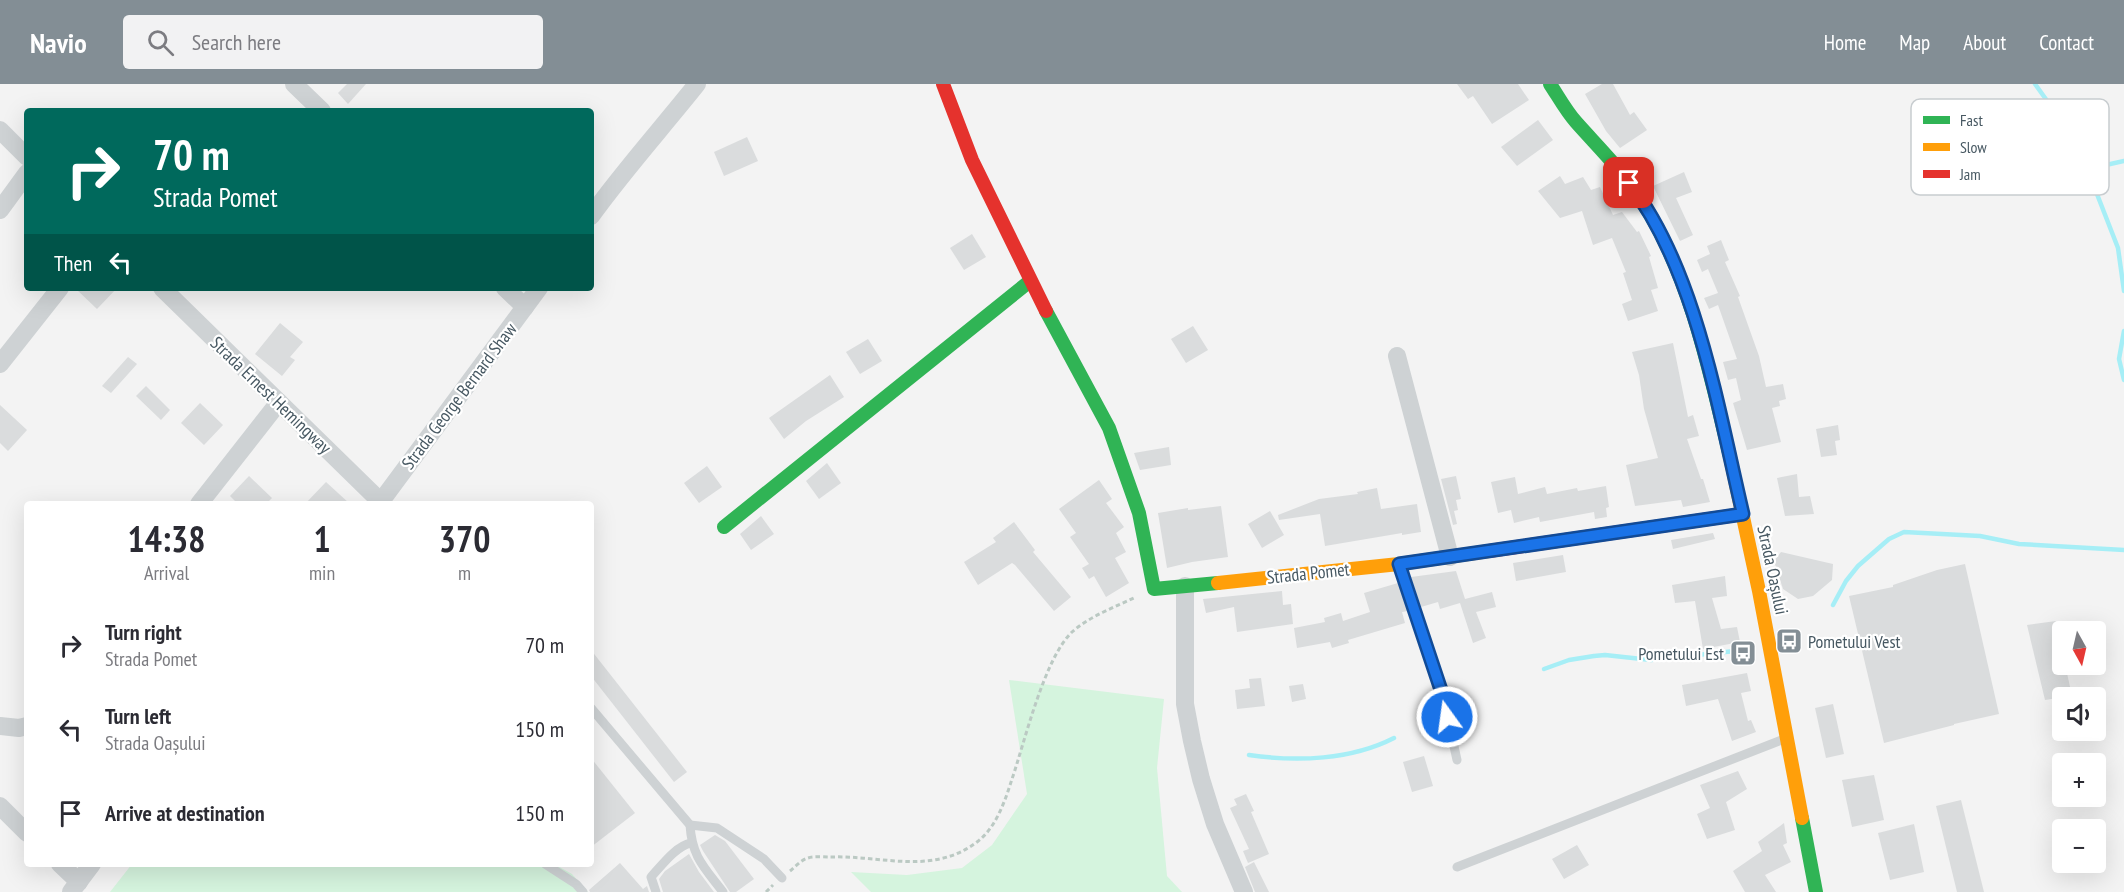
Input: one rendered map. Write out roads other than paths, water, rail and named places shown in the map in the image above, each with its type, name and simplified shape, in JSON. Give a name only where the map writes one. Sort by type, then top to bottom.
[{"type":"street","points":[[294,84],[319,108]]},
{"type":"street","points":[[594,212],[623,171],[648,145],[697,84]]},
{"type":"street","points":[[724,527],[1030,281],[972,160],[944,84]]},
{"type":"street","name":"Strada Oașului","points":[[1550,84],[1574,120],[1599,146],[1643,202],[1664,241],[1688,299],[1716,397],[1743,514],[1816,892]]},
{"type":"street","points":[[0,130],[24,154]]},
{"type":"street","points":[[0,210],[24,177]]},
{"type":"street","name":"Strada Pomet","points":[[1030,281],[1109,428],[1139,513],[1154,589],[1399,564],[1743,514]]},
{"type":"street","points":[[0,364],[58,291]]},
{"type":"street","name":"Strada Ernest Hemingway","points":[[165,291],[381,501]]},
{"type":"street","points":[[508,291],[525,307]]},
{"type":"street","name":"Strada George Bernard Shaw","points":[[383,501],[537,291]]},
{"type":"street","points":[[1398,356],[1450,557]]},
{"type":"street","points":[[201,501],[279,402]]},
{"type":"street","points":[[1185,586],[1185,704],[1192,741],[1215,824],[1244,892]]},
{"type":"street","points":[[0,726],[24,727]]},
{"type":"street","points":[[0,806],[24,829]]},
{"type":"street","points":[[62,867],[75,887],[90,867]]},
{"type":"lane","points":[[1399,564],[1443,696],[1457,760]]},
{"type":"lane","points":[[594,712],[690,825],[691,843],[700,861],[723,892]]},
{"type":"lane","points":[[1457,867],[1786,738]]},
{"type":"lane","points":[[690,825],[717,828],[764,859],[782,878]]},
{"type":"lane","points":[[656,892],[651,877],[686,844],[691,843]]},
{"type":"lane","points":[[550,867],[576,884],[583,892]]},
{"type":"waterway","points":[[2035,84],[2046,99]]},
{"type":"waterway","points":[[2109,164],[2124,161]]},
{"type":"waterway","points":[[2097,195],[2118,248],[2124,291]]},
{"type":"waterway","points":[[2124,331],[2119,359],[2124,380]]},
{"type":"waterway","points":[[1833,605],[1846,581],[1858,566],[1889,539],[1904,532],[1980,536],[2019,544],[2124,550]]},
{"type":"waterway","points":[[1544,669],[1569,660],[1594,656],[1651,660],[1744,650]]},
{"type":"waterway","points":[[1249,755],[1286,758],[1342,755],[1394,738]]},
{"type":"place","name":"Pometului Vest","points":[[1789,641]]},
{"type":"place","name":"Pometului Est","points":[[1743,653]]}]
